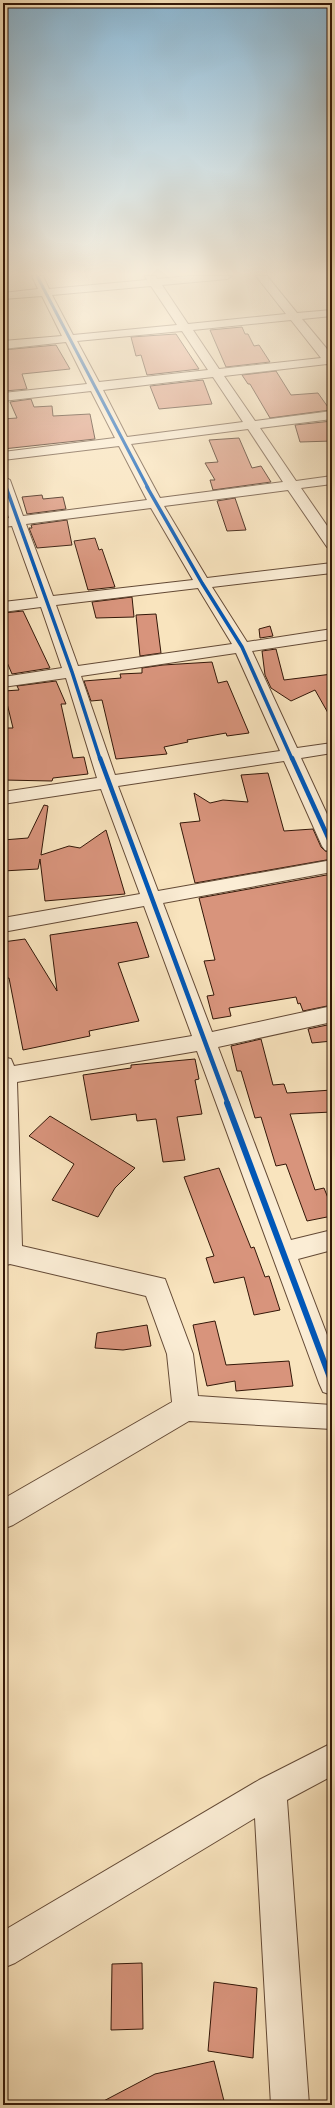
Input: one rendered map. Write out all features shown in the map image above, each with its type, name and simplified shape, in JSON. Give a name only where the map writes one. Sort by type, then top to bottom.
[{"type":"street","points":[[89,374],[156,504],[202,584],[242,647],[332,846]]},
{"type":"street","points":[[3,397],[205,374]]},
{"type":"street","points":[[218,374],[332,544]]},
{"type":"street","points":[[3,456],[332,415]]},
{"type":"street","points":[[3,480],[11,523],[47,602],[72,672],[108,783],[150,899],[332,1383]]},
{"type":"street","points":[[11,523],[332,480]]},
{"type":"street","points":[[3,607],[332,568]]},
{"type":"street","points":[[3,682],[332,634]]},
{"type":"street","points":[[3,798],[332,748]]},
{"type":"street","points":[[3,925],[332,866]]},
{"type":"street","points":[[186,1408],[180,1354],[156,1287],[7,1255],[4,1071],[204,1042],[332,1014]]},
{"type":"street","points":[[283,1252],[332,1240]]},
{"type":"street","points":[[3,1515],[186,1408],[332,1417]]},
{"type":"street","points":[[3,1951],[270,1791],[332,1759]]},
{"type":"street","points":[[270,1791],[290,2105]]},
{"type":"building","points":[[3,374],[22,374],[27,389],[5,391],[3,386]]},
{"type":"building","points":[[278,374],[291,395],[318,393],[330,410],[270,418],[250,384],[248,384],[242,375]]},
{"type":"building","points":[[203,380],[212,404],[159,409],[150,386]]},
{"type":"building","points":[[31,399],[34,407],[52,406],[53,416],[90,414],[95,439],[3,449],[3,419],[17,418],[10,402]]},
{"type":"building","points":[[332,421],[332,441],[300,442],[295,425]]},
{"type":"building","points":[[239,438],[252,468],[261,466],[271,482],[213,490],[210,480],[215,480],[205,463],[218,462],[209,440]]},
{"type":"building","points":[[42,495],[43,499],[63,497],[66,509],[27,514],[22,497]]},
{"type":"building","points":[[235,498],[246,530],[227,531],[217,501]]},
{"type":"building","points":[[67,520],[72,545],[37,548],[29,528],[32,528],[31,525]]},
{"type":"building","points":[[95,538],[99,550],[102,549],[115,587],[88,590],[74,541]]},
{"type":"building","points":[[132,597],[134,617],[96,618],[92,602]]},
{"type":"building","points":[[23,611],[50,668],[12,674],[3,653],[3,613]]},
{"type":"building","points":[[156,614],[161,653],[140,656],[136,615]]},
{"type":"building","points":[[270,626],[273,636],[260,638],[259,629]]},
{"type":"building","points":[[276,649],[284,680],[332,674],[332,720],[315,690],[291,701],[271,688],[265,675],[262,651]]},
{"type":"building","points":[[212,662],[218,683],[227,681],[249,733],[227,736],[226,733],[187,740],[188,742],[164,747],[167,754],[116,759],[102,700],[91,701],[84,681],[121,678],[120,674],[142,673],[142,668]]},
{"type":"building","points":[[56,681],[66,704],[61,704],[73,758],[84,757],[88,774],[53,778],[52,781],[3,780],[3,754],[7,753],[5,728],[13,728],[4,691],[19,690],[17,686]]},
{"type":"building","points":[[268,773],[284,831],[313,829],[321,847],[325,851],[332,853],[332,859],[195,883],[180,823],[200,821],[194,793],[210,803],[223,800],[248,802],[241,775]]},
{"type":"building","points":[[44,805],[48,806],[41,855],[69,846],[80,848],[106,830],[125,894],[45,901],[40,859],[38,869],[3,871],[3,840],[28,838]]},
{"type":"building","points":[[332,874],[332,1005],[303,1011],[300,1003],[298,1004],[296,997],[229,1008],[231,1016],[213,1019],[207,996],[214,995],[204,961],[215,960],[199,898]]},
{"type":"building","points":[[137,922],[149,957],[118,963],[139,1021],[89,1031],[90,1036],[23,1050],[9,978],[3,979],[3,942],[25,939],[57,991],[50,935]]},
{"type":"building","points":[[332,1024],[332,1041],[312,1043],[308,1029]]},
{"type":"building","points":[[261,1039],[273,1085],[284,1084],[287,1093],[332,1090],[332,1112],[290,1114],[315,1190],[324,1188],[332,1208],[332,1216],[307,1221],[286,1164],[276,1166],[261,1117],[255,1118],[241,1071],[237,1071],[231,1046]]},
{"type":"building","points":[[195,1059],[199,1079],[195,1080],[202,1114],[177,1117],[185,1160],[163,1162],[156,1119],[137,1121],[136,1114],[91,1120],[83,1075],[131,1068],[131,1065]]},
{"type":"building","points":[[50,1116],[135,1168],[115,1188],[98,1217],[52,1200],[74,1164],[29,1136]]},
{"type":"building","points":[[219,1168],[251,1248],[254,1247],[265,1277],[269,1276],[280,1310],[254,1315],[244,1277],[214,1283],[206,1258],[214,1256],[184,1177]]},
{"type":"building","points":[[215,1321],[226,1365],[289,1361],[293,1386],[236,1391],[235,1381],[207,1386],[193,1325]]},
{"type":"building","points":[[147,1325],[151,1346],[123,1350],[95,1348],[97,1333]]},
{"type":"building","points":[[142,1963],[143,2029],[111,2030],[112,1964]]},
{"type":"building","points":[[214,1982],[257,1988],[253,2058],[208,2051]]},
{"type":"building","points":[[214,2061],[225,2105],[96,2105],[155,2074]]},
{"type":"cycle path","points":[[88,374],[156,504],[202,583],[242,647],[332,846]]},
{"type":"cycle path","points":[[3,480],[72,672],[108,783],[332,1383]]}]
